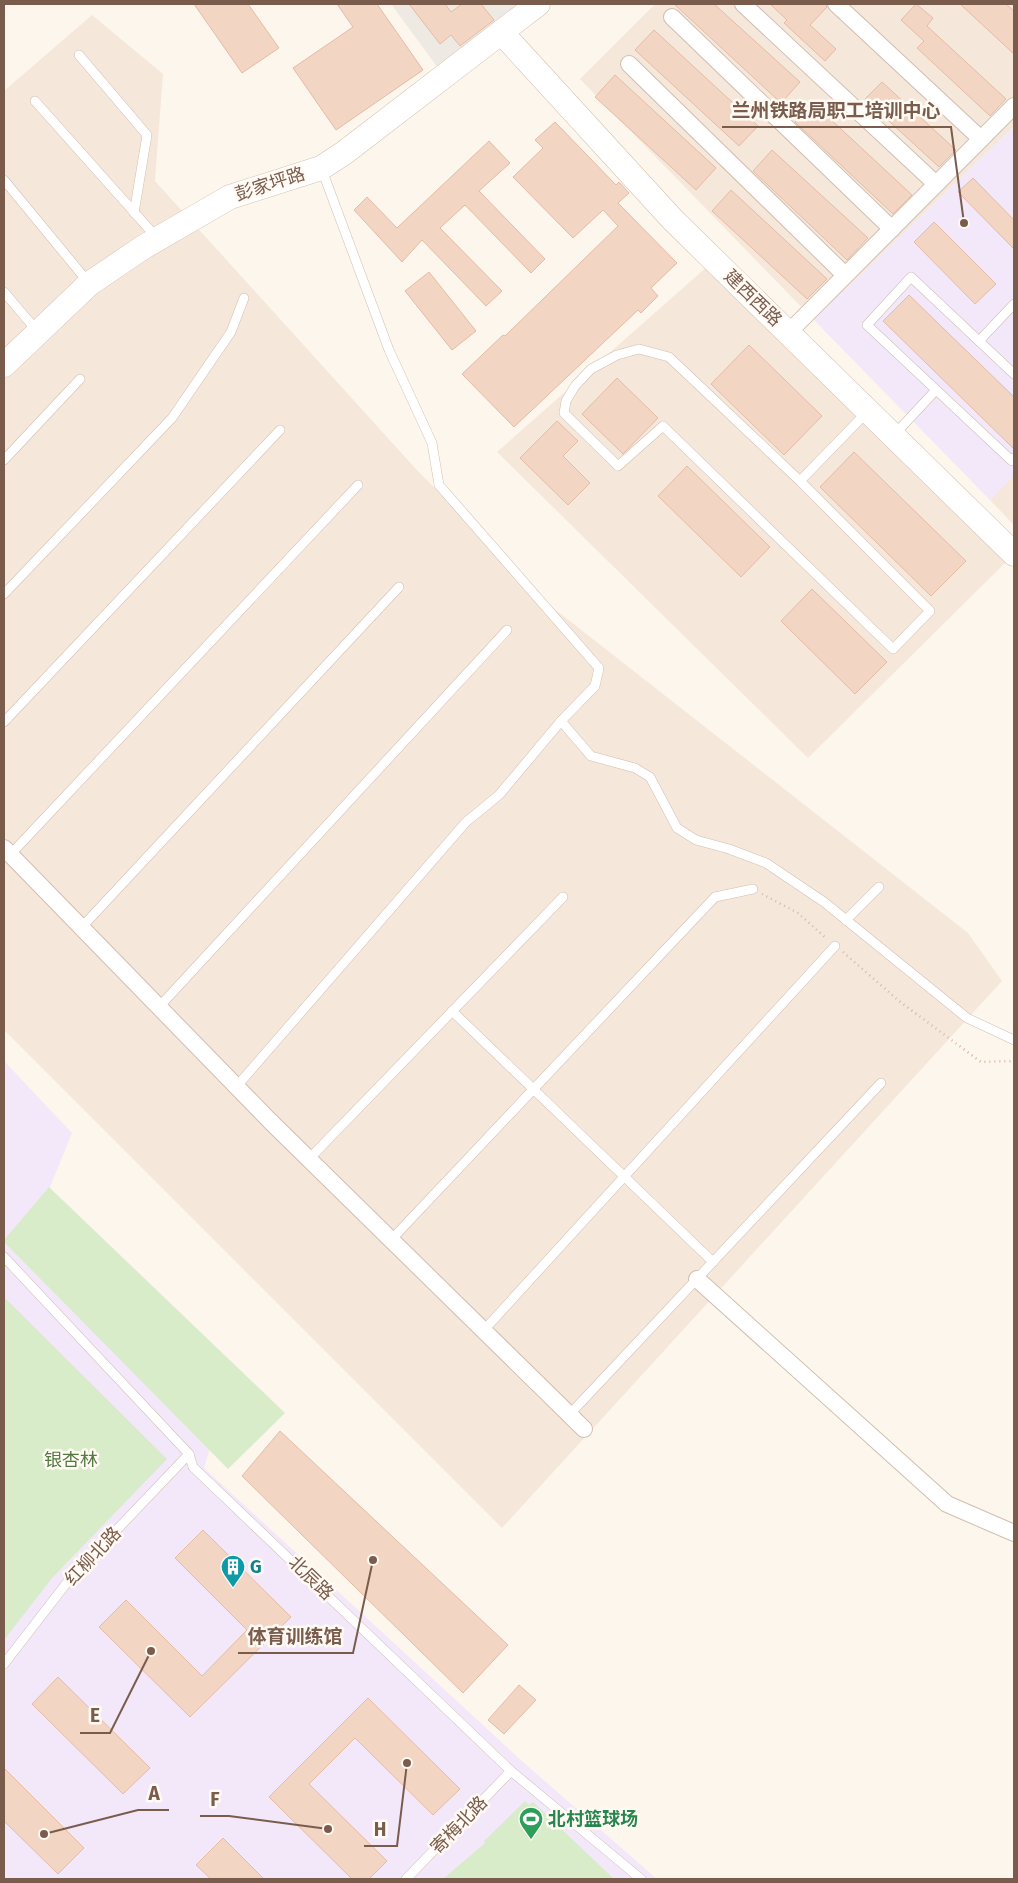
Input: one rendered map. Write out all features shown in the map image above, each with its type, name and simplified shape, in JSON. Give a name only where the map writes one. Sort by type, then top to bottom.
[{"type":"street","name":"彭家坪路","points":[[4,365],[89,284],[158,239],[230,197],[321,168],[344,153],[538,4]]},
{"type":"street","points":[[743,4],[936,184]]},
{"type":"street","points":[[836,4],[981,139]]},
{"type":"street","points":[[672,17],[892,229]]},
{"type":"street","name":"建西西路","points":[[502,32],[673,220],[1014,554]]},
{"type":"street","points":[[629,64],[845,275]]},
{"type":"street","points":[[788,333],[1014,106]]},
{"type":"street","points":[[7,851],[309,1159],[584,1429]]},
{"type":"street","points":[[697,1279],[948,1504],[1014,1533]]},
{"type":"lane","points":[[79,54],[147,136],[134,213]]},
{"type":"lane","points":[[35,101],[158,239]]},
{"type":"lane","points":[[237,1086],[466,822],[499,795],[561,721],[595,686],[599,668],[439,485],[432,443],[389,350],[321,168]]},
{"type":"lane","points":[[4,180],[89,284]]},
{"type":"lane","points":[[1014,374],[911,277],[867,324],[1012,461],[1014,458]]},
{"type":"lane","points":[[4,292],[38,332]]},
{"type":"lane","points":[[4,594],[172,418],[231,332],[244,298]]},
{"type":"lane","points":[[979,340],[1014,304]]},
{"type":"lane","points":[[640,349],[670,357],[800,481],[930,611],[892,649],[663,426],[618,466],[564,413],[566,401],[574,386],[591,369],[617,355],[640,349]]},
{"type":"lane","points":[[4,460],[80,380]]},
{"type":"lane","points":[[893,436],[936,390]]},
{"type":"lane","points":[[800,481],[868,411]]},
{"type":"lane","points":[[4,722],[280,430]]},
{"type":"lane","points":[[7,851],[358,485]]},
{"type":"lane","points":[[82,928],[399,586]]},
{"type":"lane","points":[[159,1007],[507,630]]},
{"type":"lane","points":[[561,721],[592,756],[635,768],[650,777],[677,828],[696,840],[729,849],[766,863],[846,920],[968,1018],[1014,1040]]},
{"type":"lane","points":[[846,920],[879,887]]},
{"type":"lane","points":[[392,1240],[715,896],[753,889]]},
{"type":"lane","points":[[309,1159],[564,897]]},
{"type":"lane","points":[[484,1330],[835,946]]},
{"type":"lane","points":[[452,1011],[713,1262]]},
{"type":"lane","points":[[570,1414],[881,1083]]},
{"type":"lane","name":"北辰路","points":[[4,1257],[189,1454],[193,1467],[511,1771],[641,1879]]},
{"type":"lane","name":"红柳北路","points":[[4,1664],[69,1580],[189,1454]]},
{"type":"lane","name":"寄梅北路","points":[[406,1879],[511,1771]]},
{"type":"path","points":[[753,889],[798,913],[899,1001],[980,1062],[1010,1061],[1014,1058]]},
{"type":"shaded area","points":[[391,4],[517,4],[438,68]]},
{"type":"shaded area","points":[[655,4],[1014,4],[1014,126],[814,320],[580,79]]},
{"type":"shaded area","points":[[92,15],[163,74],[155,181],[415,468],[552,607],[968,933],[1002,981],[502,1528],[4,1030],[4,91]]},
{"type":"shaded area","points":[[1014,126],[1014,475],[990,500],[814,320]]},
{"type":"shaded area","points":[[709,265],[1006,562],[808,758],[497,452]]},
{"type":"shaded area","points":[[1014,475],[1014,525],[990,500]]},
{"type":"shaded area","points":[[4,1061],[72,1133],[50,1187],[16,1243],[211,1445],[204,1468],[523,1762],[657,1879],[4,1879]]},
{"type":"green space","points":[[49,1187],[285,1413],[228,1469],[4,1242]]},
{"type":"green space","name":"银杏林","points":[[4,1297],[167,1459],[52,1578],[4,1640]]},
{"type":"green space","name":"北村篮球场","points":[[525,1801],[529,1805],[533,1802],[614,1879],[443,1879],[485,1843],[484,1841]]},
{"type":"building","points":[[194,4],[248,4],[279,48],[242,73]]},
{"type":"building","points":[[337,4],[377,4],[423,70],[336,130],[293,68],[353,27]]},
{"type":"building","points":[[409,4],[445,4],[451,12],[462,4],[481,4],[494,20],[460,46],[451,35],[440,44]]},
{"type":"building","points":[[674,4],[714,4],[800,82],[781,103]]},
{"type":"building","points":[[770,4],[826,4],[827,7],[810,25],[836,49],[825,61],[784,23],[787,20]]},
{"type":"building","points":[[916,4],[933,18],[927,26],[1006,99],[990,116],[917,48],[924,41],[901,20]]},
{"type":"building","points":[[960,4],[1006,4],[1014,11],[1014,54]]},
{"type":"building","points":[[654,30],[758,126],[739,146],[635,50]]},
{"type":"building","points":[[615,75],[716,168],[696,190],[595,97]]},
{"type":"building","points":[[882,82],[956,150],[939,167],[865,99]]},
{"type":"building","points":[[813,103],[912,195],[893,214],[795,122]]},
{"type":"building","points":[[555,122],[616,185],[619,182],[629,193],[618,203],[677,263],[651,288],[658,296],[641,313],[638,310],[514,427],[462,374],[503,335],[505,336],[618,226],[603,210],[573,238],[513,177],[543,148],[535,140]]},
{"type":"building","points":[[489,141],[510,163],[479,191],[545,259],[531,273],[465,205],[440,228],[502,291],[486,306],[422,240],[402,262],[354,210],[367,197],[397,228]]},
{"type":"building","points":[[772,150],[868,238],[847,260],[753,171]]},
{"type":"building","points":[[973,178],[1014,220],[1014,249],[958,192]]},
{"type":"building","points":[[731,190],[827,279],[807,299],[712,211]]},
{"type":"building","points":[[934,222],[996,284],[975,304],[914,242]]},
{"type":"building","points":[[429,272],[476,331],[452,350],[405,291]]},
{"type":"building","points":[[909,295],[1014,397],[1014,449],[883,321]]},
{"type":"building","points":[[749,345],[822,416],[784,455],[711,384]]},
{"type":"building","points":[[617,378],[658,418],[623,454],[582,414]]},
{"type":"building","points":[[557,421],[578,441],[563,456],[590,483],[568,505],[520,458]]},
{"type":"building","points":[[854,452],[966,561],[931,596],[820,487]]},
{"type":"building","points":[[687,466],[770,547],[741,577],[658,496]]},
{"type":"building","points":[[812,589],[887,662],[855,694],[781,621]]},
{"type":"building","points":[[280,1431],[508,1645],[463,1693],[242,1476]]},
{"type":"building","points":[[203,1530],[291,1617],[190,1717],[99,1627],[126,1600],[202,1676],[247,1630],[175,1558]]},
{"type":"building","points":[[58,1677],[150,1768],[123,1794],[32,1704]]},
{"type":"building","points":[[519,1685],[536,1700],[504,1734],[488,1720]]},
{"type":"building","points":[[368,1698],[460,1789],[433,1815],[355,1738],[309,1784],[387,1861],[369,1879],[352,1879],[269,1797]]},
{"type":"building","points":[[4,1768],[84,1848],[58,1874],[4,1821]]},
{"type":"building","points":[[223,1838],[264,1879],[211,1879],[196,1865]]},
{"type":"place","name":"兰州铁路局职工培训中心","points":[[964,223]]},
{"type":"place","name":"体育训练馆","points":[[373,1560]]},
{"type":"place","name":"G","points":[[233,1588]]},
{"type":"place","name":"E","points":[[151,1651]]},
{"type":"place","name":"H","points":[[407,1763]]},
{"type":"place","name":"F","points":[[328,1829]]},
{"type":"place","name":"A","points":[[44,1834]]},
{"type":"place","name":"北村篮球场","points":[[531,1840]]}]
